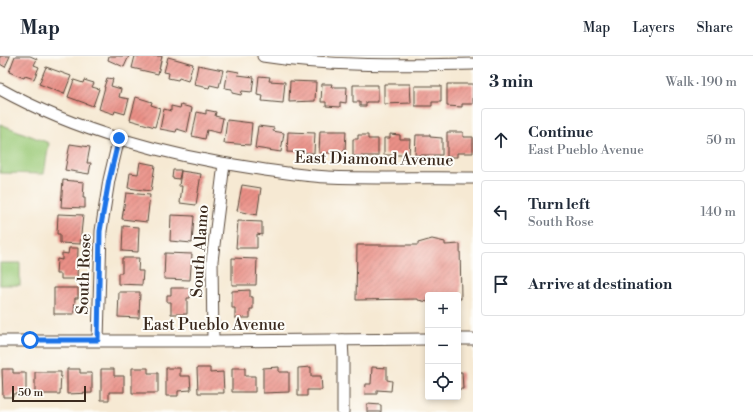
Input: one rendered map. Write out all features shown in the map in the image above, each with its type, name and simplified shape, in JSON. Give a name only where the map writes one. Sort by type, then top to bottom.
[{"type":"street","points":[[263,56],[290,60],[359,65],[473,64]]},
{"type":"street","name":"East Diamond Avenue","points":[[0,89],[71,122],[166,152],[224,164],[327,177],[473,178]]},
{"type":"street","name":"South Rose","points":[[98,340],[100,231],[109,180],[119,138]]},
{"type":"street","name":"South Alamo","points":[[213,341],[212,261],[224,164]]},
{"type":"street","name":"East Pueblo Avenue","points":[[0,341],[425,339]]},
{"type":"street","points":[[461,339],[473,339]]},
{"type":"street","points":[[342,340],[343,412]]},
{"type":"green space","points":[[0,124],[49,143],[44,174],[0,173]]},
{"type":"green space","points":[[0,263],[20,263],[20,285],[0,285]]},
{"type":"building","points":[[0,56],[10,56],[5,67],[0,64]]},
{"type":"building","points":[[15,56],[30,56],[37,59],[34,65],[39,67],[34,79],[25,76],[24,78],[9,72]]},
{"type":"building","points":[[109,56],[129,56],[124,67],[108,60]]},
{"type":"building","points":[[135,56],[162,56],[158,74],[132,68]]},
{"type":"building","points":[[168,57],[193,64],[188,81],[179,78],[178,80],[168,78],[169,73],[164,72]]},
{"type":"building","points":[[198,65],[223,70],[219,87],[210,85],[209,88],[194,85]]},
{"type":"building","points":[[46,67],[71,76],[64,94],[39,84]]},
{"type":"building","points":[[228,70],[239,72],[238,75],[254,77],[252,92],[242,91],[241,95],[232,93],[232,89],[225,88]]},
{"type":"building","points":[[259,76],[270,77],[269,81],[285,82],[283,103],[262,101],[263,96],[257,95]]},
{"type":"building","points":[[107,78],[113,79],[111,86],[121,89],[119,97],[129,99],[125,114],[115,111],[114,114],[99,109]]},
{"type":"building","points":[[74,80],[83,83],[84,80],[94,83],[92,87],[99,89],[93,106],[68,97]]},
{"type":"building","points":[[290,81],[316,82],[315,101],[289,102]]},
{"type":"building","points":[[322,84],[332,84],[331,87],[347,87],[346,103],[340,102],[340,107],[326,106],[326,102],[321,102]]},
{"type":"building","points":[[384,84],[410,84],[411,103],[384,104]]},
{"type":"building","points":[[447,84],[473,84],[473,104],[462,104],[462,107],[447,106]]},
{"type":"building","points":[[353,85],[378,85],[378,102],[366,102],[366,106],[360,106],[360,102],[353,102]]},
{"type":"building","points":[[415,86],[441,86],[441,102],[432,102],[432,106],[415,106]]},
{"type":"building","points":[[136,97],[152,102],[151,105],[160,108],[155,127],[130,120]]},
{"type":"building","points":[[181,105],[192,108],[187,132],[177,129],[176,132],[160,129],[164,109],[171,111],[171,106],[180,108]]},
{"type":"building","points":[[206,110],[216,112],[215,116],[223,118],[220,133],[207,130],[205,139],[192,136],[197,112],[206,114]]},
{"type":"building","points":[[227,120],[252,123],[250,145],[224,143]]},
{"type":"building","points":[[258,126],[274,128],[273,131],[284,133],[281,152],[255,148]]},
{"type":"building","points":[[320,131],[346,131],[345,151],[319,153]]},
{"type":"building","points":[[288,132],[315,133],[314,153],[287,152]]},
{"type":"building","points":[[447,132],[463,132],[463,137],[473,137],[473,153],[457,153],[457,157],[447,157]]},
{"type":"building","points":[[390,134],[400,135],[400,139],[410,139],[409,155],[384,155],[384,138],[390,138]]},
{"type":"building","points":[[358,135],[368,135],[368,139],[378,139],[378,156],[353,156],[353,139],[358,139]]},
{"type":"building","points":[[416,135],[430,135],[430,137],[442,138],[442,155],[415,155]]},
{"type":"building","points":[[70,144],[90,147],[87,163],[91,163],[89,174],[65,170]]},
{"type":"building","points":[[140,162],[155,165],[151,191],[128,188],[130,173],[138,174]]},
{"type":"building","points":[[173,170],[181,170],[179,179],[172,178]]},
{"type":"building","points":[[181,171],[201,174],[196,205],[180,203],[182,186],[179,186]]},
{"type":"building","points":[[63,180],[84,182],[83,198],[85,198],[85,208],[61,207]]},
{"type":"building","points":[[242,185],[261,188],[257,215],[237,211]]},
{"type":"building","points":[[126,193],[150,195],[147,222],[122,219]]},
{"type":"building","points":[[58,214],[83,215],[80,244],[60,243],[60,234],[57,234]]},
{"type":"building","points":[[171,215],[194,216],[192,243],[170,241]]},
{"type":"building","points":[[238,221],[262,222],[262,235],[257,234],[257,248],[236,248]]},
{"type":"building","points":[[123,226],[139,227],[138,252],[122,251]]},
{"type":"building","points":[[432,239],[445,242],[445,245],[460,244],[461,292],[425,292],[425,301],[418,299],[356,300],[357,245],[418,245],[418,243]]},
{"type":"building","points":[[69,248],[78,248],[77,279],[61,279],[61,274],[56,274],[57,259],[62,260],[62,253],[68,254]]},
{"type":"building","points":[[165,253],[192,254],[190,280],[164,279]]},
{"type":"building","points":[[122,258],[139,258],[138,271],[143,271],[142,285],[118,284],[118,273],[122,273]]},
{"type":"building","points":[[232,258],[257,259],[256,285],[232,285]]},
{"type":"building","points":[[54,288],[78,288],[78,298],[75,298],[74,314],[54,314]]},
{"type":"building","points":[[171,288],[191,288],[190,298],[187,298],[187,314],[171,314],[171,302],[167,302],[167,295],[171,295]]},
{"type":"building","points":[[250,290],[250,297],[253,297],[253,309],[250,309],[250,318],[235,318],[235,308],[232,308],[232,291]]},
{"type":"building","points":[[119,292],[140,292],[139,318],[118,317]]},
{"type":"building","points":[[279,367],[279,372],[289,372],[289,392],[263,393],[263,368]]},
{"type":"building","points":[[311,367],[311,376],[321,376],[322,390],[307,390],[307,396],[298,396],[298,368]]},
{"type":"building","points":[[372,367],[387,368],[387,380],[392,381],[391,391],[377,390],[377,394],[365,394],[366,384],[371,384]]},
{"type":"building","points":[[132,368],[148,368],[148,373],[158,373],[158,393],[132,393]]},
{"type":"building","points":[[166,368],[180,368],[180,376],[190,376],[191,390],[178,391],[178,396],[166,396]]},
{"type":"building","points":[[197,368],[210,368],[210,373],[223,372],[224,393],[198,393]]},
{"type":"building","points":[[232,368],[245,368],[245,376],[255,376],[255,392],[232,392]]},
{"type":"building","points":[[2,369],[13,369],[13,373],[26,373],[26,393],[13,394],[13,397],[3,397]]},
{"type":"building","points":[[67,369],[80,369],[80,373],[92,373],[92,393],[67,394]]},
{"type":"building","points":[[101,369],[114,369],[114,376],[124,376],[124,392],[109,392],[109,400],[101,400]]},
{"type":"building","points":[[35,372],[61,372],[60,394],[35,394]]},
{"type":"building","points":[[461,372],[462,372],[463,389],[461,389]]},
{"type":"building","points":[[367,404],[381,405],[381,412],[367,412]]},
{"type":"route","points":[[30,340],[98,340],[100,231],[109,180],[119,138]]}]
